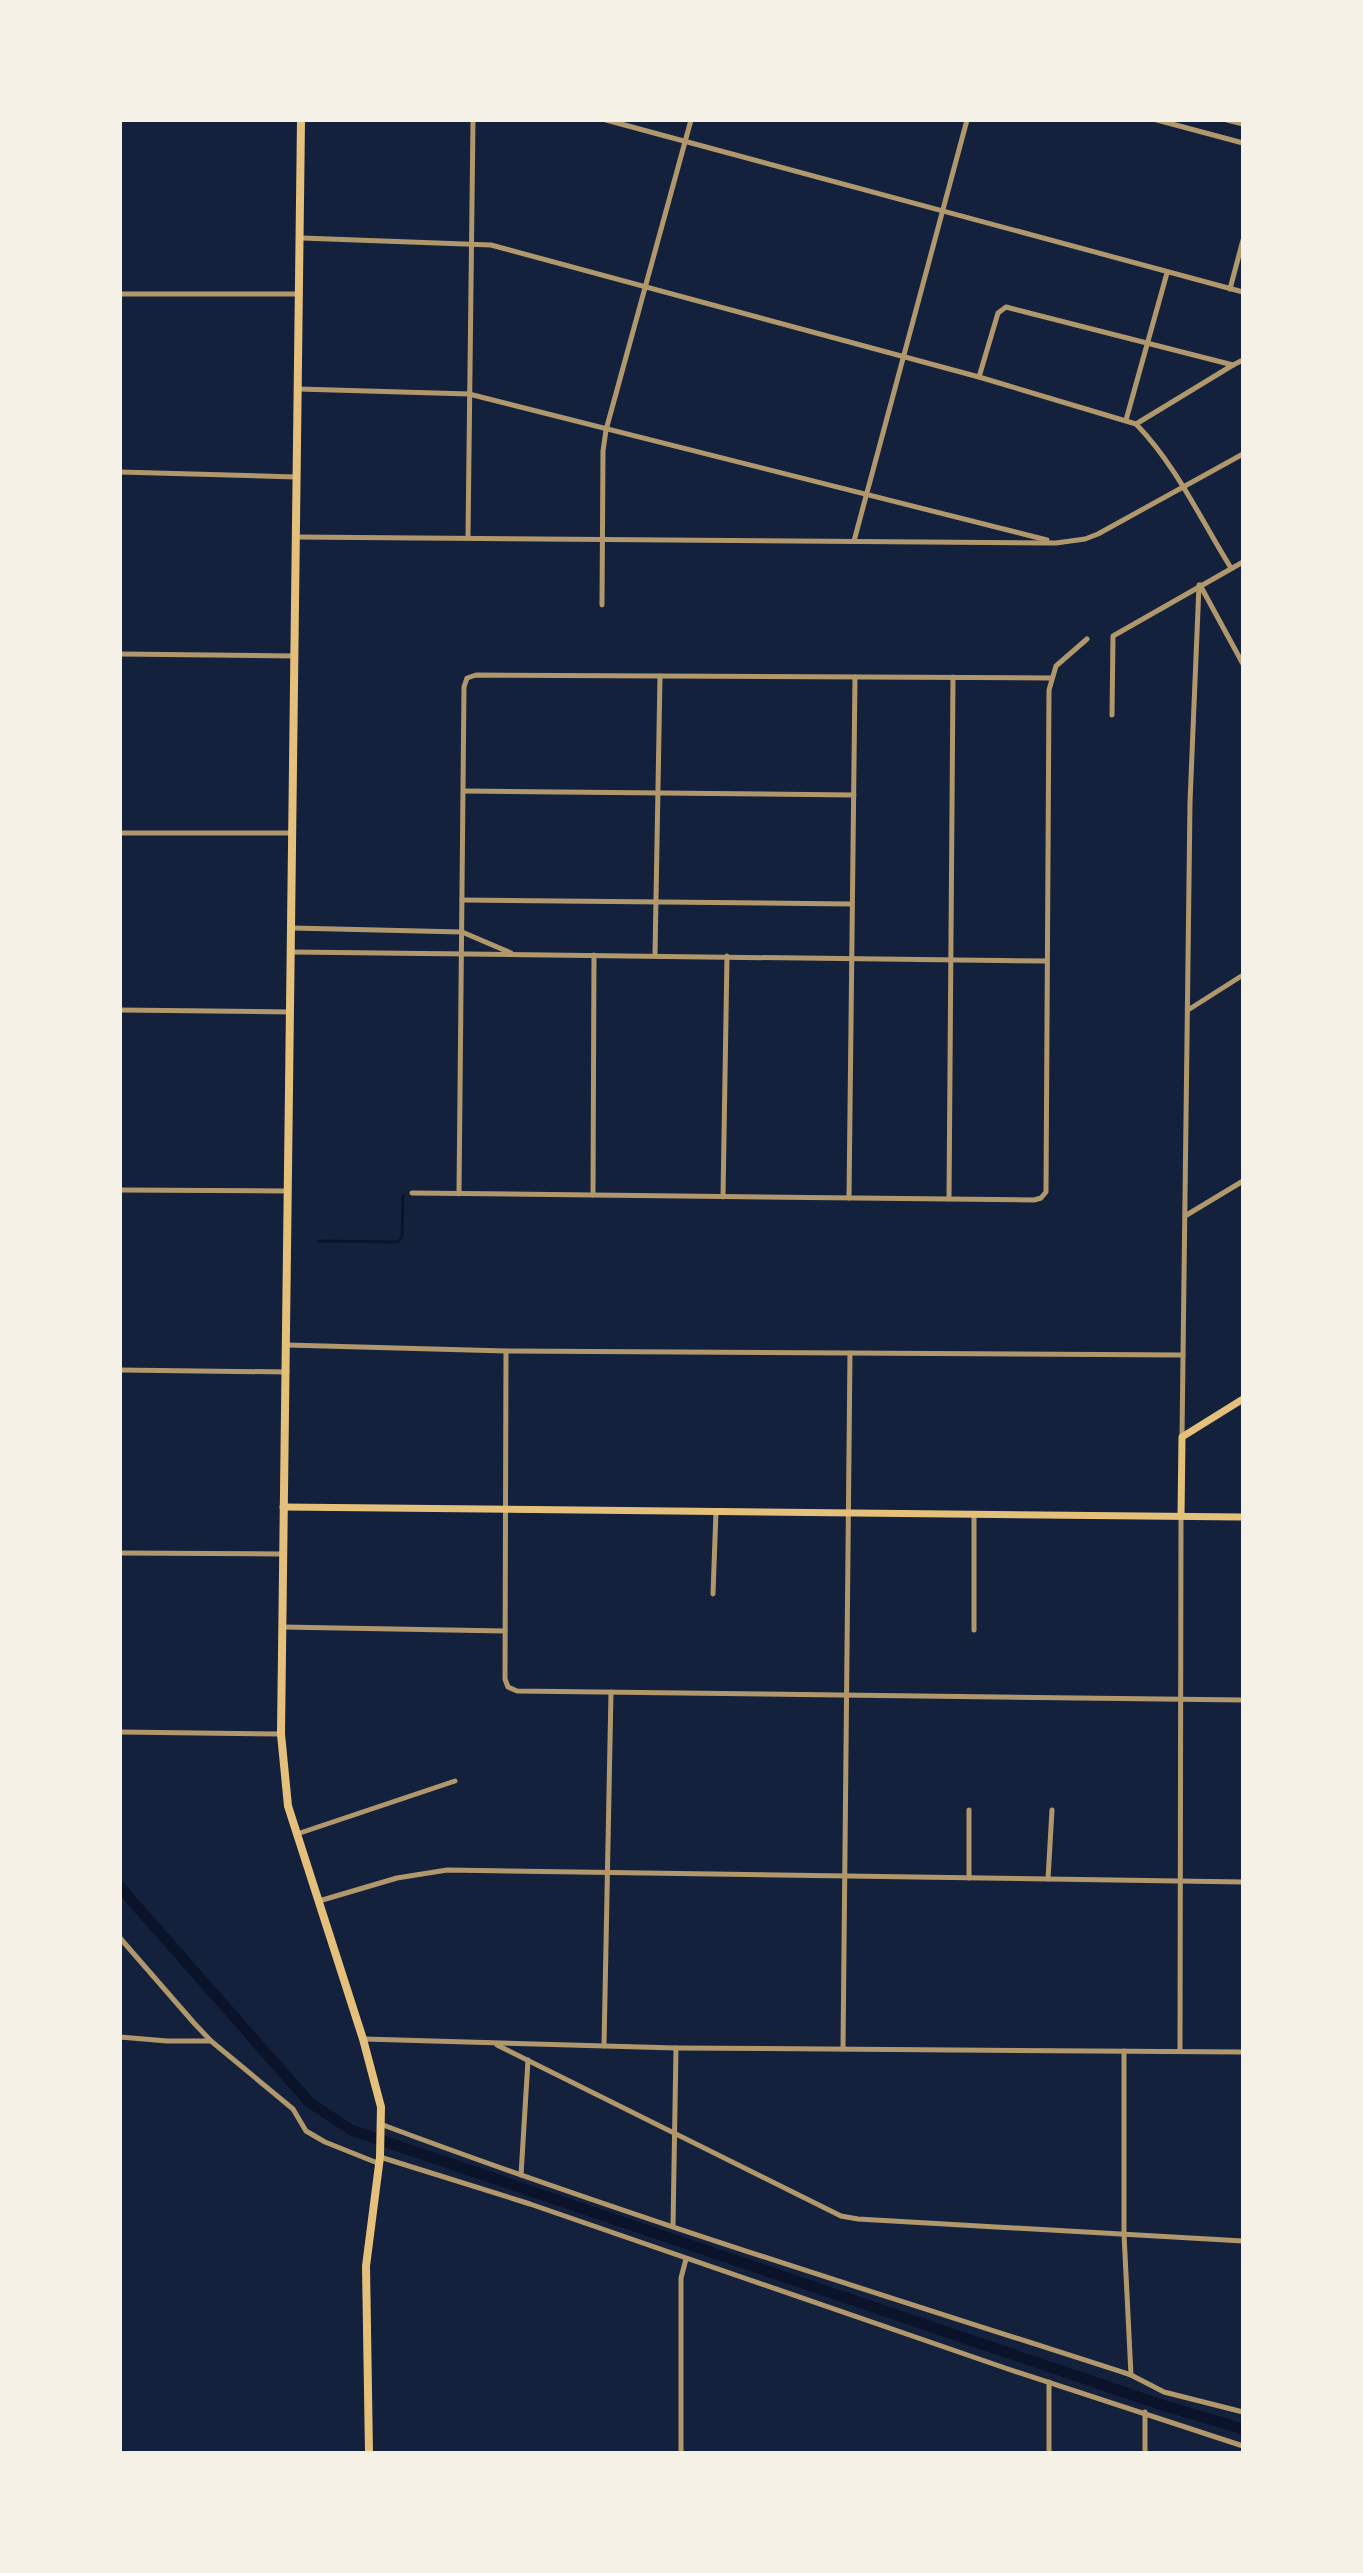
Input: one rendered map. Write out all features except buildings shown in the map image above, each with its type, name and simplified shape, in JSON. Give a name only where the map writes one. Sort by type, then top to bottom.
[{"type":"main road","points":[[301,120],[302,238],[281,1734],[285,1787],[296,1834],[378,2089],[383,2125],[366,2266],[369,2453]]},
{"type":"main road","points":[[1181,1516],[1182,1437],[1243,1399]]},
{"type":"main road","points":[[283,1507],[1243,1517]]},
{"type":"street","points":[[468,537],[473,120]]},
{"type":"street","points":[[606,120],[1243,292]]},
{"type":"street","points":[[602,605],[603,451],[606,430],[691,120]]},
{"type":"street","points":[[854,541],[967,120]]},
{"type":"street","points":[[1157,120],[1243,143]]},
{"type":"street","points":[[1227,120],[1243,124]]},
{"type":"street","points":[[302,238],[491,245],[1126,420],[1136,424],[1149,437],[1183,486],[1231,568]]},
{"type":"street","points":[[1230,289],[1243,240]]},
{"type":"street","points":[[1126,420],[1167,273]]},
{"type":"street","points":[[120,294],[301,294]]},
{"type":"street","points":[[979,377],[998,313],[1006,307],[1233,365]]},
{"type":"street","points":[[1136,424],[1243,360]]},
{"type":"street","points":[[299,389],[469,394],[1056,543]]},
{"type":"street","points":[[297,537],[602,537],[1056,543],[1098,534],[1243,454]]},
{"type":"street","points":[[120,472],[297,477]]},
{"type":"street","points":[[1112,715],[1113,636],[1243,562]]},
{"type":"street","points":[[1199,585],[1243,664]]},
{"type":"street","points":[[1182,1437],[1190,802],[1199,585]]},
{"type":"street","points":[[412,1193],[1045,1199],[1051,678],[1056,666],[1068,653],[1087,639]]},
{"type":"street","points":[[120,654],[295,656]]},
{"type":"street","points":[[459,1194],[464,684],[467,678],[476,675],[1051,678]]},
{"type":"street","points":[[655,955],[660,676]]},
{"type":"street","points":[[849,1198],[855,677]]},
{"type":"street","points":[[949,1199],[953,677]]},
{"type":"street","points":[[464,791],[854,795]]},
{"type":"street","points":[[120,833],[293,833]]},
{"type":"street","points":[[462,900],[851,904]]},
{"type":"street","points":[[292,928],[462,932],[513,954]]},
{"type":"street","points":[[292,952],[1047,961]]},
{"type":"street","points":[[593,1195],[594,955]]},
{"type":"street","points":[[723,1197],[727,956]]},
{"type":"street","points":[[1188,1010],[1243,975]]},
{"type":"street","points":[[120,1010],[291,1012]]},
{"type":"street","points":[[1185,1216],[1243,1181]]},
{"type":"street","points":[[120,1190],[289,1191]]},
{"type":"street","points":[[287,1345],[506,1351],[1183,1355]]},
{"type":"street","points":[[506,1351],[505,1679],[508,1687],[517,1691],[1243,1700]]},
{"type":"street","points":[[843,2049],[850,1353]]},
{"type":"street","points":[[120,1370],[287,1372]]},
{"type":"street","points":[[713,1594],[716,1511]]},
{"type":"street","points":[[974,1514],[974,1630]]},
{"type":"street","points":[[1180,2050],[1181,1516]]},
{"type":"street","points":[[120,1553],[283,1554]]},
{"type":"street","points":[[282,1627],[506,1631]]},
{"type":"street","points":[[604,2046],[611,1692]]},
{"type":"street","points":[[120,1732],[281,1734]]},
{"type":"street","points":[[296,1834],[455,1781]]},
{"type":"street","points":[[969,1810],[969,1878]]},
{"type":"street","points":[[1048,1879],[1052,1810]]},
{"type":"street","points":[[319,1901],[426,1872],[1243,1882]]},
{"type":"street","points":[[120,1938],[211,2041],[293,2109],[306,2131],[325,2142],[686,2259],[1243,2446]]},
{"type":"street","points":[[120,2037],[211,2041]]},
{"type":"street","points":[[363,2039],[676,2048],[1243,2052]]},
{"type":"street","points":[[493,2043],[841,2216],[1243,2241]]},
{"type":"street","points":[[673,2226],[676,2048]]},
{"type":"street","points":[[1124,2051],[1124,2234],[1131,2375]]},
{"type":"street","points":[[521,2176],[528,2060]]},
{"type":"street","points":[[383,2125],[521,2176],[1131,2375],[1164,2392],[1243,2412]]},
{"type":"street","points":[[681,2453],[681,2278],[686,2259]]},
{"type":"street","points":[[1049,2382],[1049,2453]]},
{"type":"street","points":[[1145,2412],[1145,2453]]},
{"type":"waterway","points":[[319,1241],[398,1242],[402,1236],[403,1195]]},
{"type":"waterway","points":[[120,1887],[309,2102],[351,2130],[1162,2405],[1243,2429]]}]
